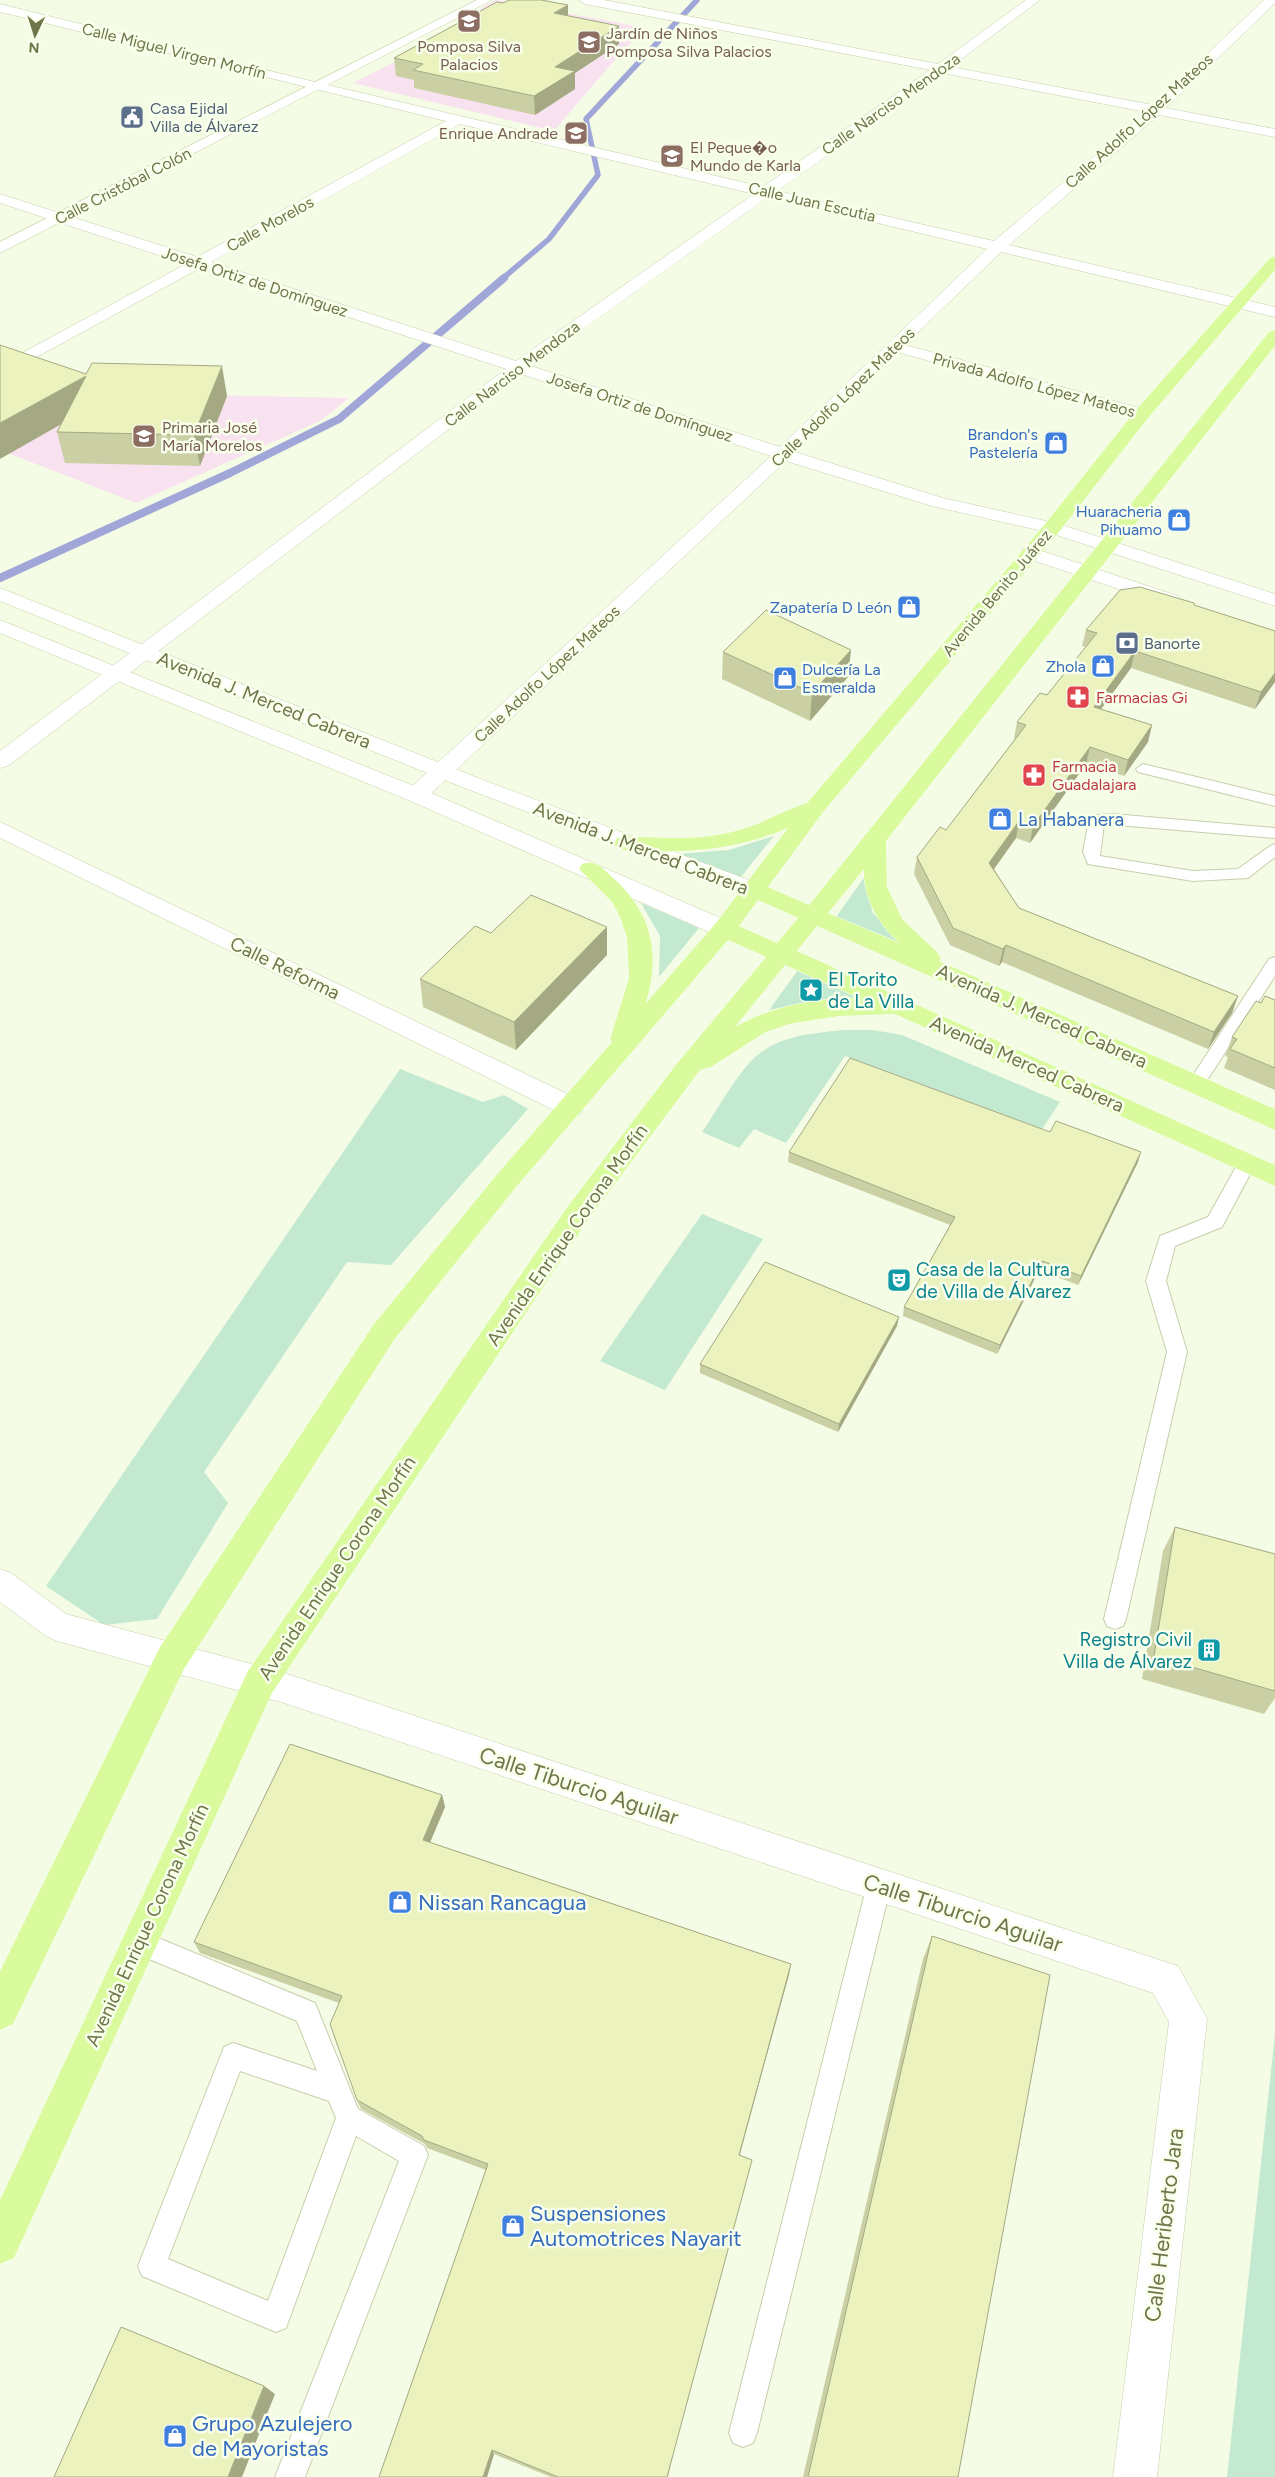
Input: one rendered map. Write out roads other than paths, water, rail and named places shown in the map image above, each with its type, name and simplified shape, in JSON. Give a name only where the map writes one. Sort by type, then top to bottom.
[{"type":"main road","name":"Avenida Benito Juárez","points":[[724,928],[816,806],[1052,528],[1142,414],[1275,261]]},
{"type":"main road","points":[[779,954],[875,840],[1275,335]]},
{"type":"main road","points":[[624,843],[672,846],[728,841],[776,826],[816,806]]},
{"type":"main road","points":[[875,840],[875,886],[892,923],[917,949],[950,974]]},
{"type":"main road","points":[[590,869],[621,897],[639,938],[641,978],[620,1050]]},
{"type":"main road","name":"Avenida J. Merced Cabrera","points":[[754,890],[950,974],[1275,1120]]},
{"type":"main road","points":[[0,2011],[172,1658],[384,1332],[508,1180],[724,928]]},
{"type":"main road","name":"Avenida Merced Cabrera","points":[[724,928],[1275,1176]]},
{"type":"main road","name":"Avenida Enrique Corona Morfín","points":[[0,2244],[260,1682],[578,1213],[684,1072],[779,954]]},
{"type":"main road","points":[[684,1072],[757,1027],[806,1011],[866,1006],[907,1009]]},
{"type":"street","name":"Calle Cristóbal Colón","points":[[0,248],[319,87],[486,0]]},
{"type":"street","points":[[585,0],[1275,133]]},
{"type":"street","name":"Calle Narciso Mendoza","points":[[0,761],[116,675],[519,367],[764,191],[944,68],[1034,0]]},
{"type":"street","name":"Calle Adolfo López Mateos","points":[[416,795],[783,454],[896,347],[997,246],[1156,110],[1271,0]]},
{"type":"street","points":[[0,19],[39,3]]},
{"type":"street","name":"Calle Miguel Virgen Morfín","points":[[0,8],[319,87]]},
{"type":"street","name":"Calle Juan Escutia","points":[[319,87],[1275,312]]},
{"type":"street","name":"Calle Morelos","points":[[0,372],[460,119]]},
{"type":"street","name":"Josefa Ortiz de Domínguez","points":[[0,198],[783,454],[938,502],[1052,528],[1275,600]]},
{"type":"street","name":"Privada Adolfo López Mateos","points":[[896,347],[1142,414]]},
{"type":"street","points":[[1030,553],[1190,606]]},
{"type":"street","name":"Avenida J. Merced Cabrera","points":[[0,594],[442,772],[624,843],[754,890]]},
{"type":"street","name":"Avenida J. Merced Cabrera","points":[[0,626],[116,675],[416,795],[724,928]]},
{"type":"street","name":"Calle Reforma","points":[[0,829],[570,1107]]},
{"type":"street","name":"Calle Tiburcio Aguilar","points":[[0,1583],[58,1626],[260,1682],[1165,1979]]},
{"type":"street","name":"Calle Heriberto Jara","points":[[1135,2477],[1188,2019],[1165,1979]]},
{"type":"lane","points":[[1143,769],[1275,800]]},
{"type":"lane","points":[[1275,833],[1105,819],[1097,820],[1090,852],[1093,860],[1193,876],[1242,874],[1275,849]]},
{"type":"lane","points":[[1196,1084],[1275,963]]},
{"type":"lane","points":[[1115,1619],[1177,1352],[1156,1281],[1166,1241],[1215,1222],[1247,1164]]},
{"type":"lane","points":[[743,2433],[879,1885]]},
{"type":"lane","points":[[139,1942],[306,2012],[349,2118],[415,2154],[290,2477]]},
{"type":"lane","points":[[338,2091],[233,2056],[152,2266],[276,2318],[349,2118]]},
{"type":"waterway","points":[[502,279],[549,239],[598,175],[586,119],[697,0]]},
{"type":"waterway","points":[[0,578],[230,473],[339,419],[504,278]]},
{"type":"place","name":"Pomposa Silva Palacios","points":[[469,21]]},
{"type":"place","name":"Jardín de Niños Pomposa Silva Palacios","points":[[589,42]]},
{"type":"place","name":"Casa Ejidal Villa de Álvarez","points":[[132,117]]},
{"type":"place","name":"Enrique Andrade","points":[[576,133]]},
{"type":"place","name":"El Peque�o Mundo de Karla","points":[[672,156]]},
{"type":"place","name":"Primaria José María Morelos","points":[[144,436]]},
{"type":"place","name":"Brandon's Pastelería","points":[[1056,443]]},
{"type":"place","name":"Huaracheria Pihuamo","points":[[1179,520]]},
{"type":"place","name":"Zapatería D León","points":[[909,607]]},
{"type":"place","name":"Banorte","points":[[1127,643]]},
{"type":"place","name":"Zhola","points":[[1103,666]]},
{"type":"place","name":"Dulcería La Esmeralda","points":[[785,678]]},
{"type":"place","name":"Farmacias Gi","points":[[1078,697]]},
{"type":"place","name":"Farmacia Guadalajara","points":[[1034,775]]},
{"type":"place","name":"La Habanera","points":[[1000,819]]},
{"type":"place","name":"El Torito de La Villa","points":[[811,990]]},
{"type":"place","name":"Casa de la Cultura de Villa de Álvarez","points":[[899,1280]]},
{"type":"place","name":"Registro Civil Villa de Álvarez","points":[[1209,1650]]},
{"type":"place","name":"Nissan Rancagua","points":[[400,1902]]},
{"type":"place","name":"Suspensiones Automotrices Nayarit","points":[[513,2226]]},
{"type":"place","name":"Grupo Azulejero de Mayoristas","points":[[175,2436]]}]
